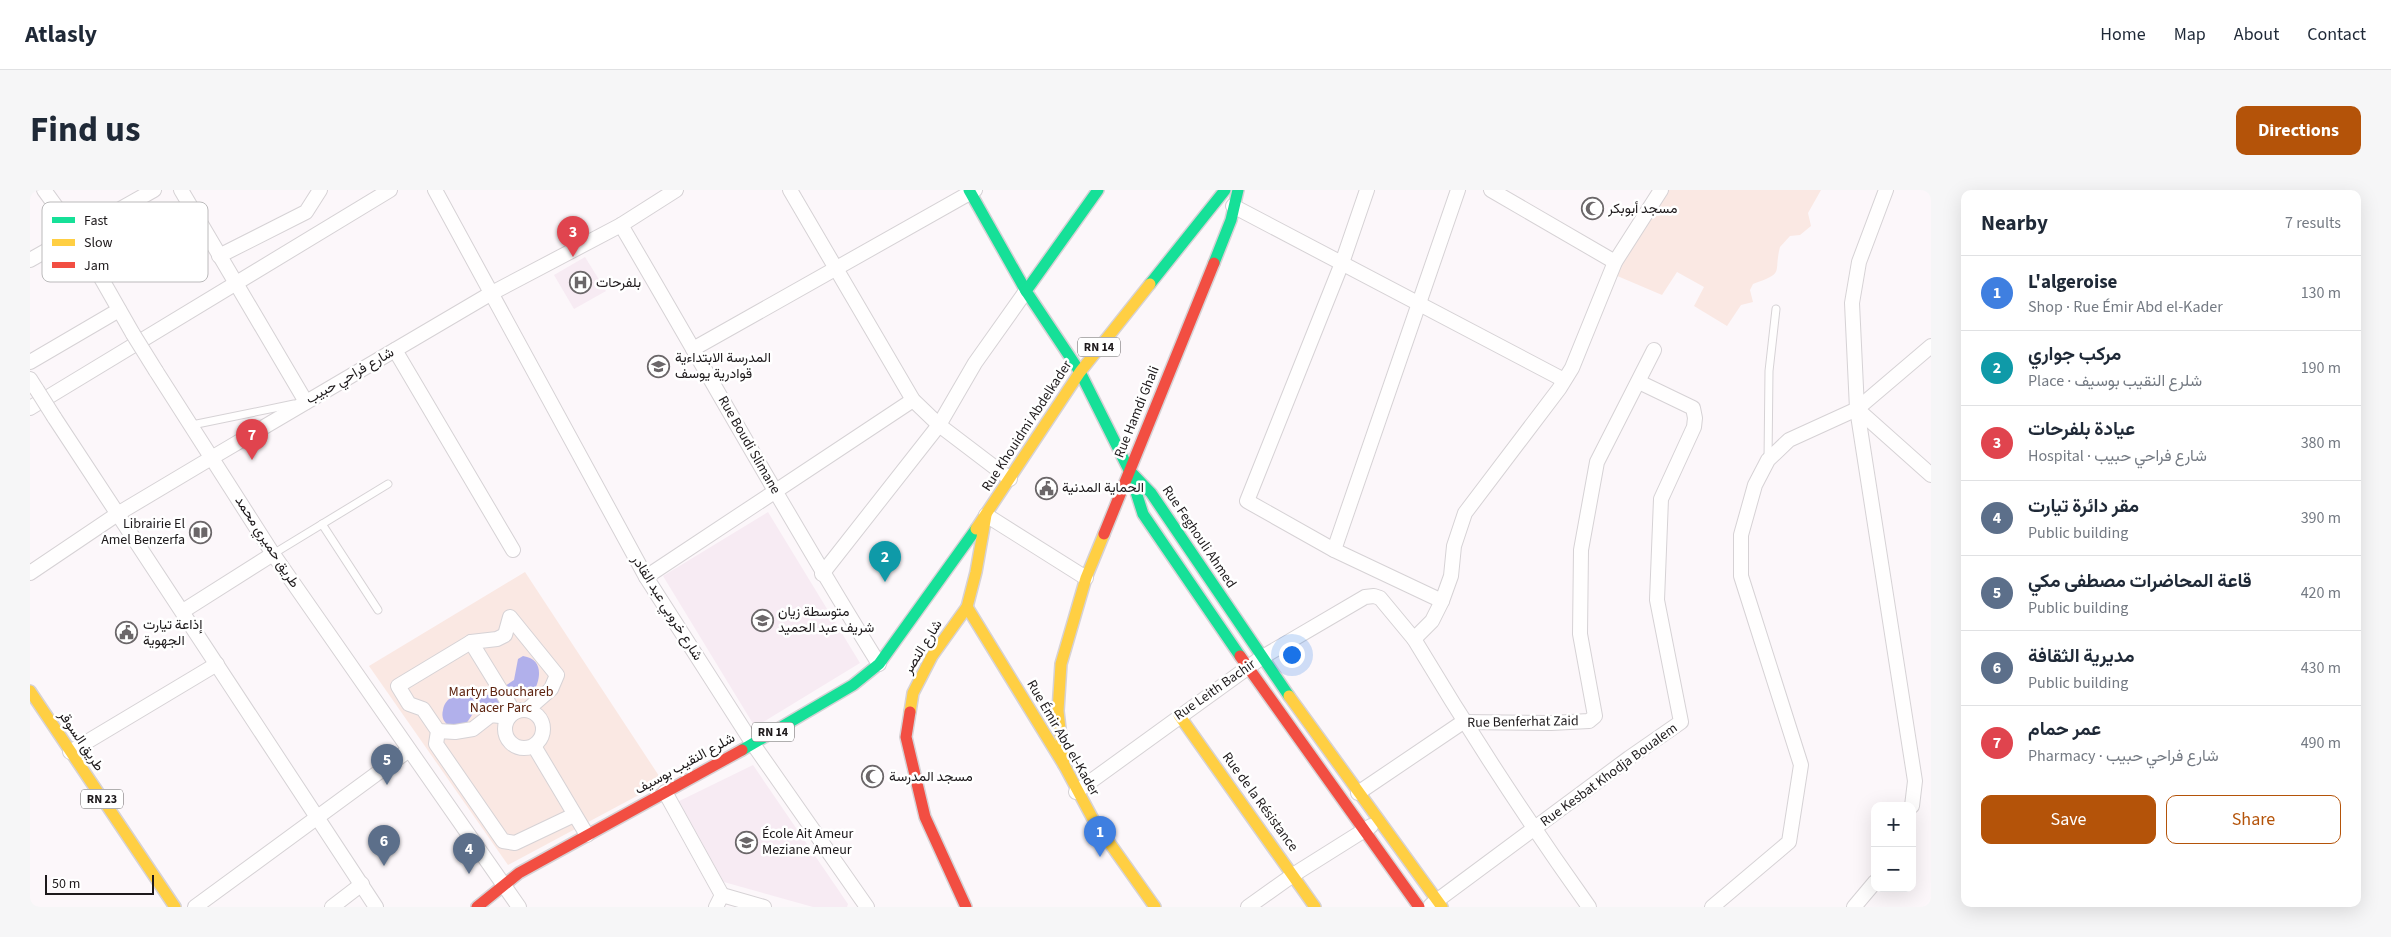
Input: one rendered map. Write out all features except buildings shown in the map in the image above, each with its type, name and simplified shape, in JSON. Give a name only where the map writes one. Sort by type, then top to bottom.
[{"type":"main road","points":[[1026,291],[1098,190]]},
{"type":"main road","name":"Rue Khouidmi Abdelkader","points":[[986,515],[1080,372],[1226,190]]},
{"type":"main road","name":"Rue Hamdi Ghali","points":[[1064,765],[1058,711],[1061,664],[1086,578],[1231,220],[1238,190]]},
{"type":"main road","points":[[972,191],[1026,291],[1080,372],[1129,470],[1143,514],[1248,667],[1419,907]]},
{"type":"main road","name":"Rue Feghouli Ahmed","points":[[1129,470],[1152,492],[1261,658],[1436,905]]},
{"type":"main road","name":"شارع النصر","points":[[966,907],[925,817],[906,736],[913,693],[932,656],[967,607],[976,572],[986,515]]},
{"type":"main road","name":"شلرع النقيب بوسيف","points":[[477,907],[519,873],[753,744],[853,686],[879,664],[986,515]]},
{"type":"main road","name":"Rue Émir Abd el-Kader","points":[[967,607],[1064,765],[1076,792],[1113,850],[1155,907]]},
{"type":"main road","name":"طريق السوقر","points":[[30,691],[36,711],[70,752],[175,907]]},
{"type":"main road","name":"Rue de la Résistance","points":[[1179,715],[1315,907]]},
{"type":"street","name":"طريق حميري محمد","points":[[44,190],[53,202]]},
{"type":"street","points":[[133,202],[154,190]]},
{"type":"street","points":[[181,190],[188,202]]},
{"type":"street","points":[[219,256],[306,212],[320,190]]},
{"type":"street","points":[[30,408],[390,190]]},
{"type":"street","name":"شارع خروبي عبد القادر","points":[[435,190],[646,577],[753,744],[867,907]]},
{"type":"street","name":"شارع فراحي حبيب","points":[[30,573],[119,513],[213,457],[490,294],[621,225],[676,190]]},
{"type":"street","points":[[790,190],[837,267],[913,400],[939,425],[1010,479]]},
{"type":"street","points":[[1368,190],[1342,263],[1247,501],[1334,550],[1442,601]]},
{"type":"street","points":[[1334,550],[1458,190]]},
{"type":"street","points":[[1491,190],[1615,262]]},
{"type":"street","points":[[1589,907],[1534,830],[1463,722],[1414,639],[1432,620],[1442,601],[1451,576],[1454,546],[1465,513],[1572,368],[1615,262],[1661,190]]},
{"type":"street","points":[[1886,190],[1859,262],[1852,303],[1857,409],[1915,781],[1912,802]]},
{"type":"street","points":[[693,349],[972,191]]},
{"type":"street","points":[[1233,206],[1419,302],[1564,380]]},
{"type":"street","name":"Rue Boudi Slimane","points":[[621,225],[776,490],[822,574],[879,664]]},
{"type":"street","points":[[208,237],[306,402]]},
{"type":"street","points":[[30,260],[42,253]]},
{"type":"street","name":"طريق حميري محمد","points":[[103,282],[156,371],[213,457],[273,554],[520,907]]},
{"type":"street","points":[[822,574],[939,425],[975,363],[1026,291]]},
{"type":"street","points":[[30,362],[119,310]]},
{"type":"street","points":[[1712,907],[1789,842],[1801,765],[1741,576],[1741,535],[1755,486],[1768,460],[1789,440],[1857,409],[1931,346]]},
{"type":"street","points":[[395,350],[513,550]]},
{"type":"street","name":"Rue Benferhat Zaid","points":[[1358,793],[1463,722],[1551,723],[1589,720],[1595,716],[1580,634],[1581,550],[1597,462],[1654,350]]},
{"type":"street","name":"Rue Kesbat Khodja Boualem","points":[[1436,905],[1629,758],[1682,722],[1656,600],[1661,499],[1694,427],[1695,418],[1693,408],[1639,382]]},
{"type":"street","points":[[34,384],[376,907]]},
{"type":"street","points":[[646,577],[913,400]]},
{"type":"street","points":[[1857,409],[1931,475]]},
{"type":"street","points":[[986,515],[1086,578]]},
{"type":"street","points":[[183,611],[273,554]]},
{"type":"street","name":"Rue Leith Bachir","points":[[1076,792],[1179,715],[1261,658],[1366,597],[1374,596],[1380,598],[1414,639]]},
{"type":"street","points":[[472,642],[487,667],[523,711],[542,722],[542,736],[534,746],[520,748],[509,742],[504,729],[523,711],[551,689],[557,675],[510,617],[504,635],[498,639],[472,642],[398,686],[409,704],[423,709],[438,731],[436,744],[503,841],[514,843],[574,814]]},
{"type":"street","points":[[70,752],[217,664]]},
{"type":"street","points":[[438,731],[455,732],[473,729],[491,715],[523,711]]},
{"type":"street","points":[[534,746],[587,835]]},
{"type":"street","points":[[195,907],[409,750]]},
{"type":"street","points":[[665,792],[719,901],[764,907]]},
{"type":"street","points":[[1248,907],[1293,875],[1378,821]]},
{"type":"street","points":[[332,907],[362,884]]},
{"type":"street","points":[[1854,907],[1871,887]]},
{"type":"lane","points":[[1768,460],[1769,371],[1776,309]]},
{"type":"lane","points":[[192,425],[306,402]]},
{"type":"lane","points":[[273,554],[388,484]]},
{"type":"lane","points":[[322,524],[378,610]]},
{"type":"shaded area","name":"بلفرحات","points":[[585,257],[606,291],[574,309],[554,275]]},
{"type":"shaded area","name":"متوسطة زيان شريف عبد الحميد","points":[[768,512],[860,663],[755,727],[663,576]]},
{"type":"shaded area","name":"École Ait Ameur Meziane Ameur","points":[[753,765],[848,904],[847,907],[813,907],[706,877],[667,807]]},
{"type":"green space","points":[[1667,190],[1821,190],[1808,213],[1811,226],[1800,235],[1790,236],[1780,247],[1774,274],[1753,284],[1750,290],[1753,302],[1741,305],[1727,326],[1694,306],[1704,287],[1677,272],[1662,295],[1615,275]]},
{"type":"green space","name":"Martyr Bouchareb Nacer Parc","points":[[525,572],[663,782],[508,865],[369,666]]},
{"type":"water","points":[[523,656],[535,661],[538,665],[538,682],[533,693],[513,699],[505,686],[514,680],[518,659]]},
{"type":"water","points":[[495,692],[502,704],[499,706],[487,710],[476,709],[466,724],[450,727],[444,720],[443,710],[446,702],[451,698],[465,695],[481,696]]},
{"type":"traffic: fast","points":[[969,190],[1026,291]]},
{"type":"traffic: fast","points":[[1080,372],[1026,291],[1098,190]]},
{"type":"traffic: fast","points":[[1150,284],[1225,190]]},
{"type":"traffic: fast","points":[[1214,263],[1231,220],[1238,190]]},
{"type":"traffic: fast","points":[[1080,372],[1129,470],[1143,514],[1240,656]]},
{"type":"traffic: fast","points":[[1129,470],[1151,493],[1289,696]]},
{"type":"traffic: fast","points":[[742,750],[853,685],[879,664],[976,529]]},
{"type":"traffic: slow","points":[[976,529],[1080,372],[1150,284]]},
{"type":"traffic: slow","points":[[910,712],[913,693],[932,656],[967,607],[976,572],[986,515]]},
{"type":"traffic: slow","points":[[1064,765],[1058,711],[1061,664],[1086,578],[1104,534]]},
{"type":"traffic: slow","points":[[967,607],[1064,765],[1094,821],[1155,907]]},
{"type":"traffic: slow","points":[[30,691],[175,907]]},
{"type":"traffic: slow","points":[[1289,696],[1442,907]]},
{"type":"traffic: slow","points":[[1179,715],[1315,907]]},
{"type":"traffic: jam","points":[[1104,534],[1214,263]]},
{"type":"traffic: jam","points":[[1240,656],[1419,907]]},
{"type":"traffic: jam","points":[[910,712],[906,737],[925,817],[966,907]]},
{"type":"traffic: jam","points":[[477,907],[519,873],[742,750]]},
{"type":"place","name":"مسجد أبوبكر","points":[[1592,209]]},
{"type":"place","name":"عيادة بلفرحات","points":[[573,257]]},
{"type":"place","name":"بلفرحات","points":[[580,283]]},
{"type":"place","name":"المدرسة الابتداءية قوادرية يوسف","points":[[659,366]]},
{"type":"place","name":"عمر حمام","points":[[252,460]]},
{"type":"place","name":"الحماية المدنية","points":[[1046,488]]},
{"type":"place","name":"Librairie El Amel Benzerfa","points":[[201,532]]},
{"type":"place","name":"مركب جواري","points":[[885,582]]},
{"type":"place","name":"متوسطة زيان شريف عبد الحميد","points":[[762,620]]},
{"type":"place","name":"إذاعة تيارت الجهوية","points":[[127,633]]},
{"type":"place","name":"مسجد المدرسة","points":[[873,777]]},
{"type":"place","name":"قاعة المحاضرات مصطفى مكي","points":[[387,785]]},
{"type":"place","name":"École Ait Ameur Meziane Ameur","points":[[746,842]]},
{"type":"place","name":"L'algeroise","points":[[1100,857]]},
{"type":"place","name":"مديرية الثقافة","points":[[384,866]]},
{"type":"place","name":"مقر دائرة تيارت","points":[[469,874]]}]
